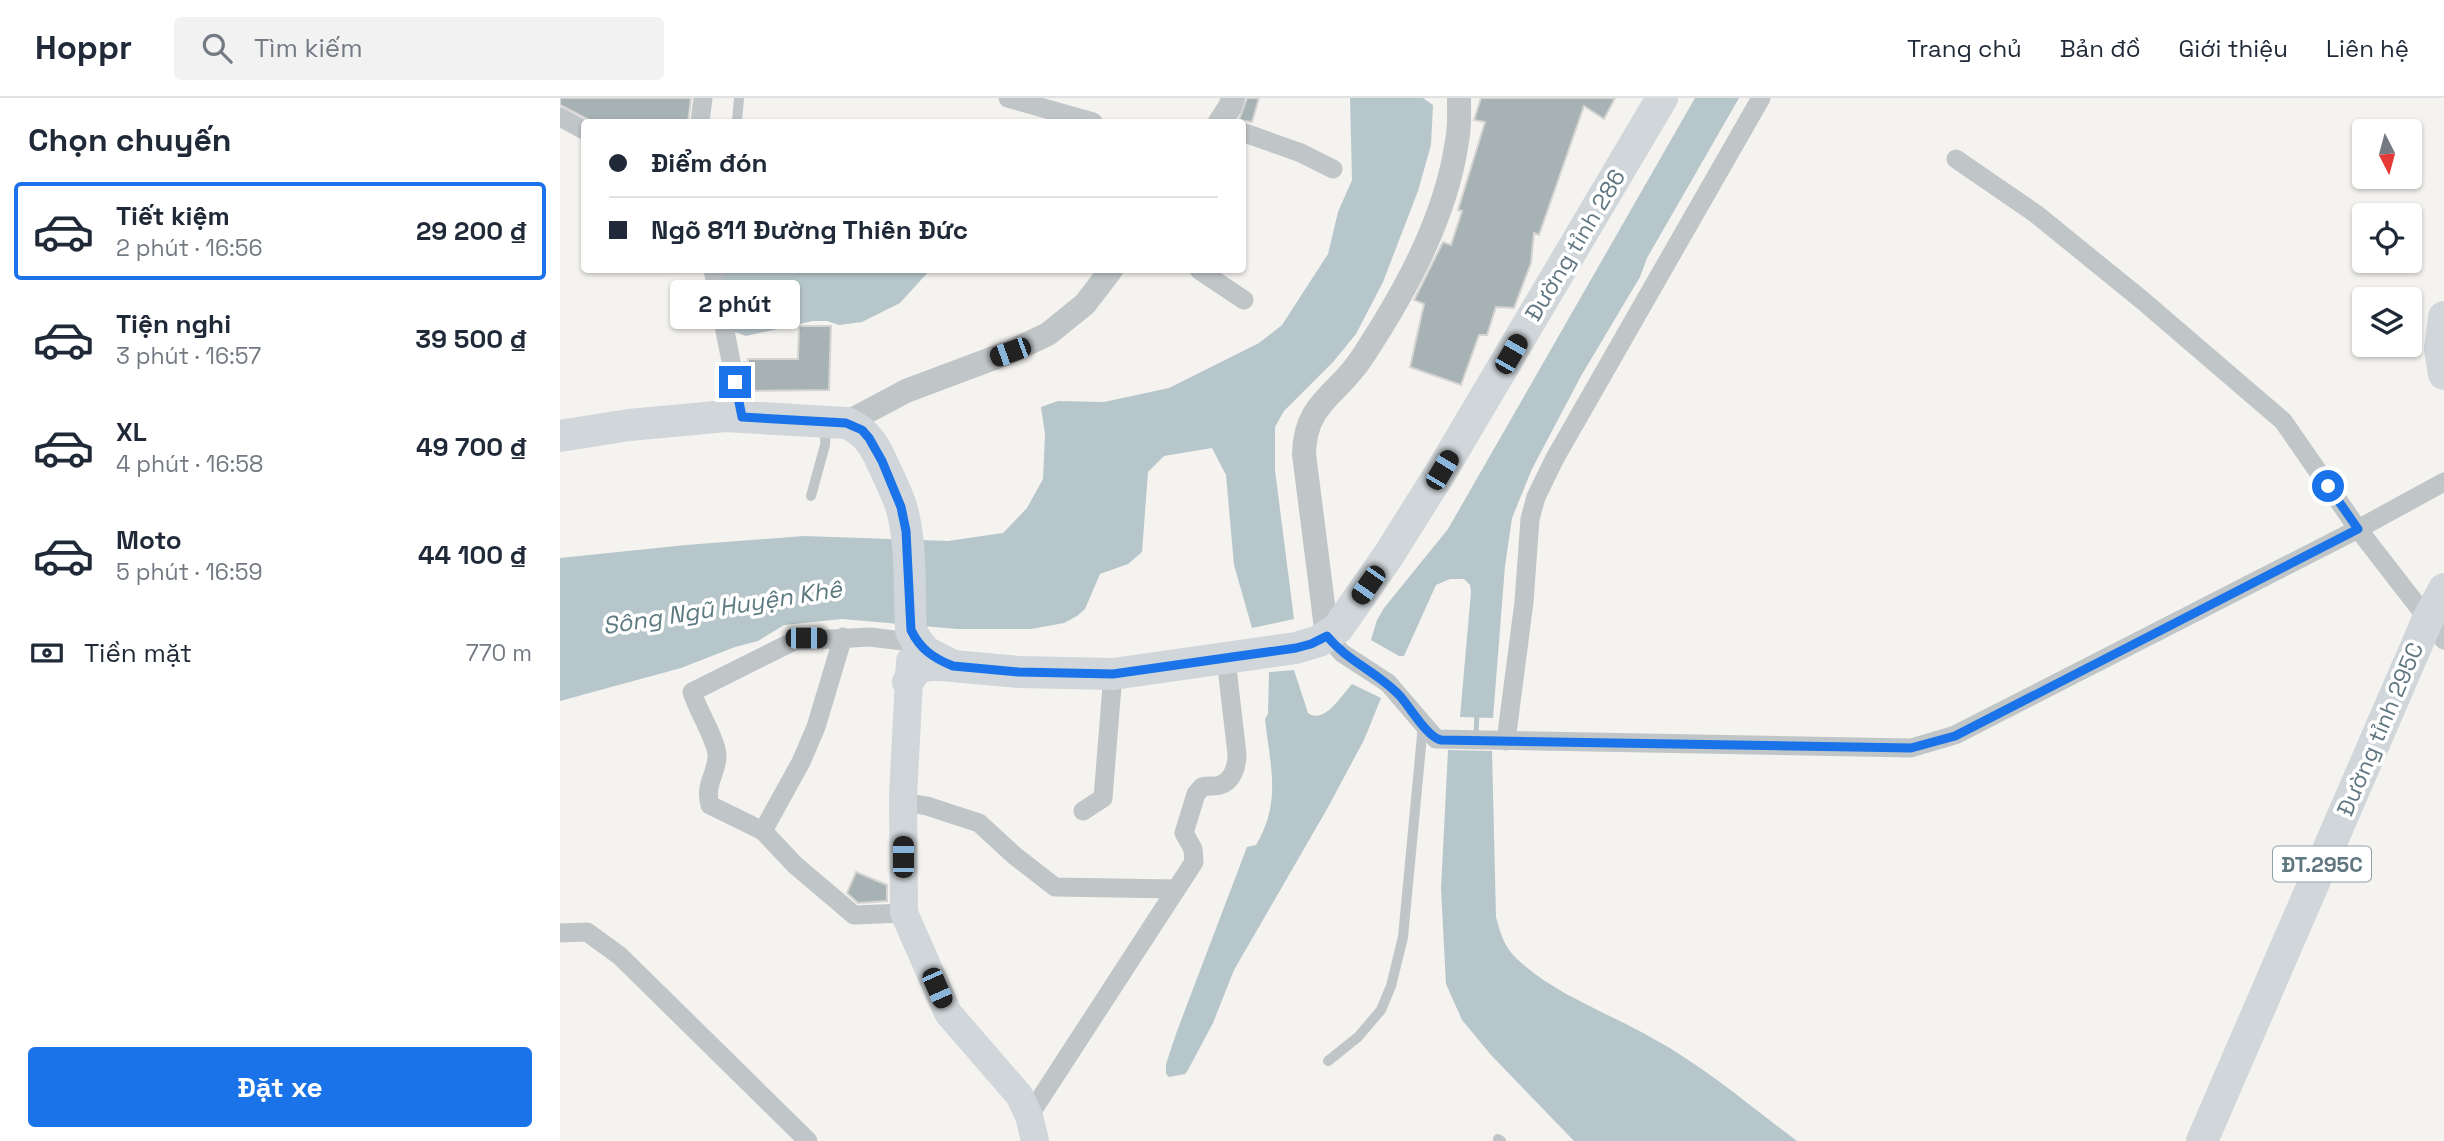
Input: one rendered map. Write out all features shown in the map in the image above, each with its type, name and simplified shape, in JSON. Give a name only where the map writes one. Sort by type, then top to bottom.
[{"type":"main road","name":"Đường tỉnh 286","points":[[1327,636],[1338,628],[1388,556],[1442,470],[1662,98]]},
{"type":"main road","points":[[2444,317],[2441,349],[2444,374]]},
{"type":"main road","points":[[560,436],[684,419],[742,417],[836,422],[862,430],[876,449],[901,507],[906,531],[911,636],[903,802],[904,913],[948,1013],[1019,1095],[1032,1129]]},
{"type":"main road","name":"Đường tỉnh 295C","points":[[2202,1141],[2436,629],[2444,589]]},
{"type":"main road","points":[[911,636],[926,652],[953,666]]},
{"type":"main road","points":[[908,682],[913,672],[929,665],[1019,672],[1113,674],[1304,646],[1327,636]]},
{"type":"street","points":[[700,119],[703,98]]},
{"type":"street","points":[[1008,98],[1082,119]]},
{"type":"street","points":[[1222,119],[1233,98]]},
{"type":"street","points":[[1459,98],[1454,161],[1443,201],[1413,270],[1362,359],[1314,412],[1305,436],[1304,454],[1327,636],[1342,653],[1388,683],[1436,739],[1911,748],[1955,736],[2444,482]]},
{"type":"street","points":[[1500,741],[1524,602],[1530,519],[1536,497],[1555,458],[1761,98]]},
{"type":"street","points":[[560,117],[581,128]]},
{"type":"street","points":[[1246,133],[1301,153],[1333,169]]},
{"type":"street","points":[[1956,159],[2046,223],[2142,300],[2283,421],[2358,529],[2436,629]]},
{"type":"street","points":[[714,273],[742,417]]},
{"type":"street","points":[[836,422],[1048,334],[1086,304],[1109,273]]},
{"type":"street","points":[[1204,273],[1244,300]]},
{"type":"street","points":[[904,913],[853,915],[796,865],[763,831],[709,804],[710,779],[717,754],[692,692],[794,640],[911,636]]},
{"type":"street","points":[[763,831],[801,762],[816,727],[843,637]]},
{"type":"street","points":[[1032,1129],[1175,889],[1194,862],[1193,849],[1184,833],[1196,794],[1202,787],[1219,785],[1233,774],[1237,764],[1226,659]]},
{"type":"street","points":[[1083,811],[1103,797],[1113,674]]},
{"type":"street","points":[[903,802],[927,806],[979,823],[1055,887],[1175,889]]},
{"type":"street","points":[[560,933],[587,932],[620,957],[808,1141]]},
{"type":"lane","points":[[737,119],[739,98]]},
{"type":"lane","points":[[811,496],[825,444],[836,422]]},
{"type":"lane","points":[[1328,1061],[1358,1037],[1381,1010],[1391,986],[1403,937],[1423,724]]},
{"type":"water","name":"Sông Ngũ Huyện Khê","points":[[1350,98],[1423,98],[1433,105],[1431,145],[1418,191],[1383,282],[1356,334],[1333,362],[1284,411],[1275,427],[1275,470],[1294,619],[1252,628],[1234,565],[1226,475],[1212,448],[1164,456],[1148,472],[1142,552],[1128,564],[1100,574],[1085,609],[1064,623],[1031,629],[957,629],[842,619],[784,625],[758,641],[681,668],[560,701],[560,558],[804,536],[948,541],[1003,533],[1027,508],[1043,479],[1045,434],[1041,407],[1058,401],[1104,402],[1169,388],[1259,343],[1282,325],[1328,254],[1338,212],[1352,180]]},
{"type":"water","points":[[1695,98],[1739,98],[1647,258],[1640,277],[1581,376],[1532,469],[1512,518],[1505,566],[1493,718],[1460,717],[1470,585],[1464,579],[1450,579],[1436,585],[1404,656],[1399,656],[1371,640],[1377,620],[1448,529]]},
{"type":"water","points":[[718,273],[927,273],[900,303],[862,322],[839,325],[827,321],[813,321],[746,336],[735,332]]},
{"type":"water","points":[[1294,670],[1308,713],[1314,716],[1332,707],[1352,684],[1381,698],[1364,740],[1327,809],[1234,970],[1213,1023],[1188,1070],[1185,1074],[1169,1077],[1166,1074],[1166,1064],[1177,1031],[1247,847],[1256,845],[1269,813],[1272,783],[1265,719],[1268,714],[1269,672]]},
{"type":"water","points":[[1448,750],[1492,751],[1496,917],[1503,939],[1513,954],[1548,983],[1654,1039],[1691,1062],[1797,1141],[1574,1141],[1491,1055],[1462,1020],[1446,984],[1441,889]]},
{"type":"building","points":[[560,98],[691,98],[688,119],[587,119],[560,105]]},
{"type":"building","points":[[1247,98],[1259,98],[1252,122],[1239,119]]},
{"type":"building","points":[[1481,98],[1615,98],[1604,119],[1584,106],[1539,235],[1534,233],[1531,263],[1514,308],[1496,307],[1487,335],[1479,335],[1461,385],[1410,367],[1424,304],[1414,300],[1443,242],[1451,245],[1462,211],[1458,210],[1485,122],[1474,120]]},
{"type":"building","points":[[799,326],[831,326],[829,390],[749,391],[744,362],[748,362],[748,359],[798,359]]},
{"type":"building","points":[[856,872],[887,885],[887,901],[858,903],[847,893]]},
{"type":"waterway","points":[[1476,734],[1477,713]]},
{"type":"route","points":[[735,382],[742,417],[846,423],[862,430],[869,438],[882,461],[901,507],[906,531],[911,630],[926,652],[944,662],[953,666],[1019,672],[1113,674],[1296,648],[1327,636],[1342,653],[1388,683],[1431,734],[1441,740],[1911,748],[1955,736],[2358,529],[2328,486]]}]
